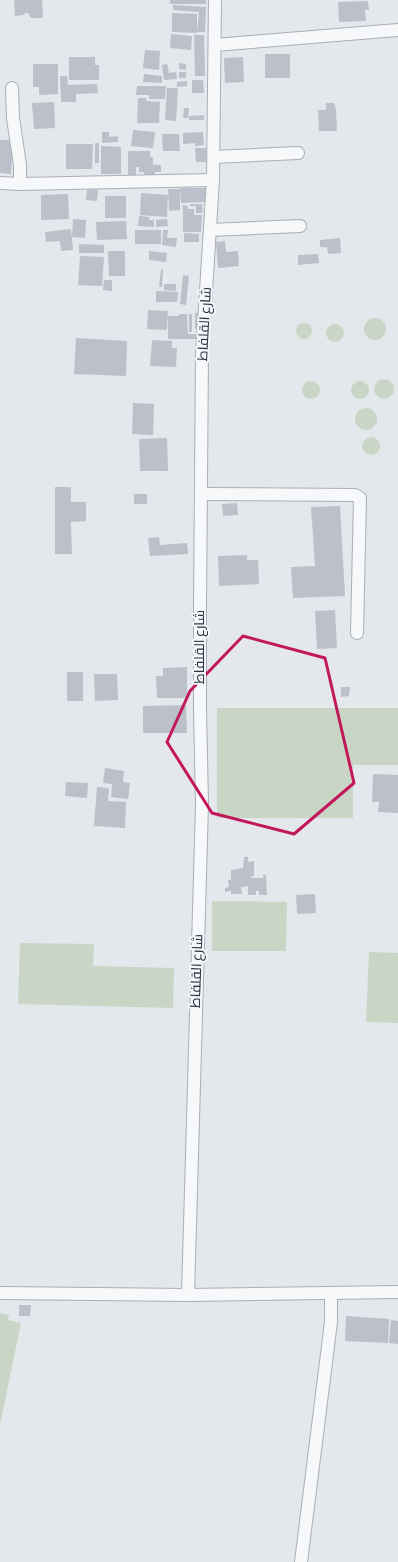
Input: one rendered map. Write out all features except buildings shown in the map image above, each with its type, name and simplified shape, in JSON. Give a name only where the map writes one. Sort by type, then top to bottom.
[{"type":"street","name":"شارع القلفاط","points":[[188,1295],[202,805],[200,709],[202,354],[214,157],[215,0]]},
{"type":"street","points":[[215,45],[398,30]]},
{"type":"street","points":[[12,88],[13,118],[20,165],[20,184]]},
{"type":"street","points":[[214,157],[298,153]]},
{"type":"street","points":[[0,183],[20,184],[213,180]]},
{"type":"street","points":[[210,230],[300,226]]},
{"type":"street","points":[[202,494],[356,495],[360,498],[357,633]]},
{"type":"street","points":[[0,1293],[188,1295],[398,1292]]},
{"type":"street","points":[[301,1562],[331,1322],[331,1293]]},
{"type":"highlighted area","points":[[243,636],[325,658],[354,783],[294,834],[212,813],[167,742],[190,691]]},
{"type":"green space","points":[[375,318],[383,321],[386,329],[383,337],[375,340],[367,337],[364,329],[367,321]]},
{"type":"green space","points":[[304,323],[311,328],[312,331],[307,338],[304,339],[297,334],[296,331],[301,324]]},
{"type":"green space","points":[[331,324],[339,324],[344,329],[342,340],[339,342],[331,342],[326,337],[326,329]]},
{"type":"green space","points":[[384,379],[391,382],[394,389],[391,396],[384,399],[377,396],[374,389],[377,382]]},
{"type":"green space","points":[[311,381],[317,384],[320,390],[317,396],[311,399],[305,396],[302,390],[305,384]]},
{"type":"green space","points":[[360,381],[366,384],[369,390],[366,396],[360,399],[354,396],[351,390],[354,384]]},
{"type":"green space","points":[[366,408],[374,411],[377,419],[374,427],[366,430],[358,427],[355,419],[358,411]]},
{"type":"green space","points":[[371,437],[377,440],[380,446],[377,452],[371,455],[365,452],[362,446],[365,440]]},
{"type":"green space","points":[[217,708],[398,708],[398,765],[353,765],[353,818],[217,818]]},
{"type":"green space","points":[[212,901],[287,902],[286,951],[212,951]]},
{"type":"green space","points":[[20,943],[94,944],[93,966],[174,968],[173,1008],[18,1004]]},
{"type":"green space","points":[[369,952],[398,953],[398,1023],[366,1022]]},
{"type":"green space","points":[[0,1313],[9,1315],[8,1320],[21,1323],[0,1425]]}]
